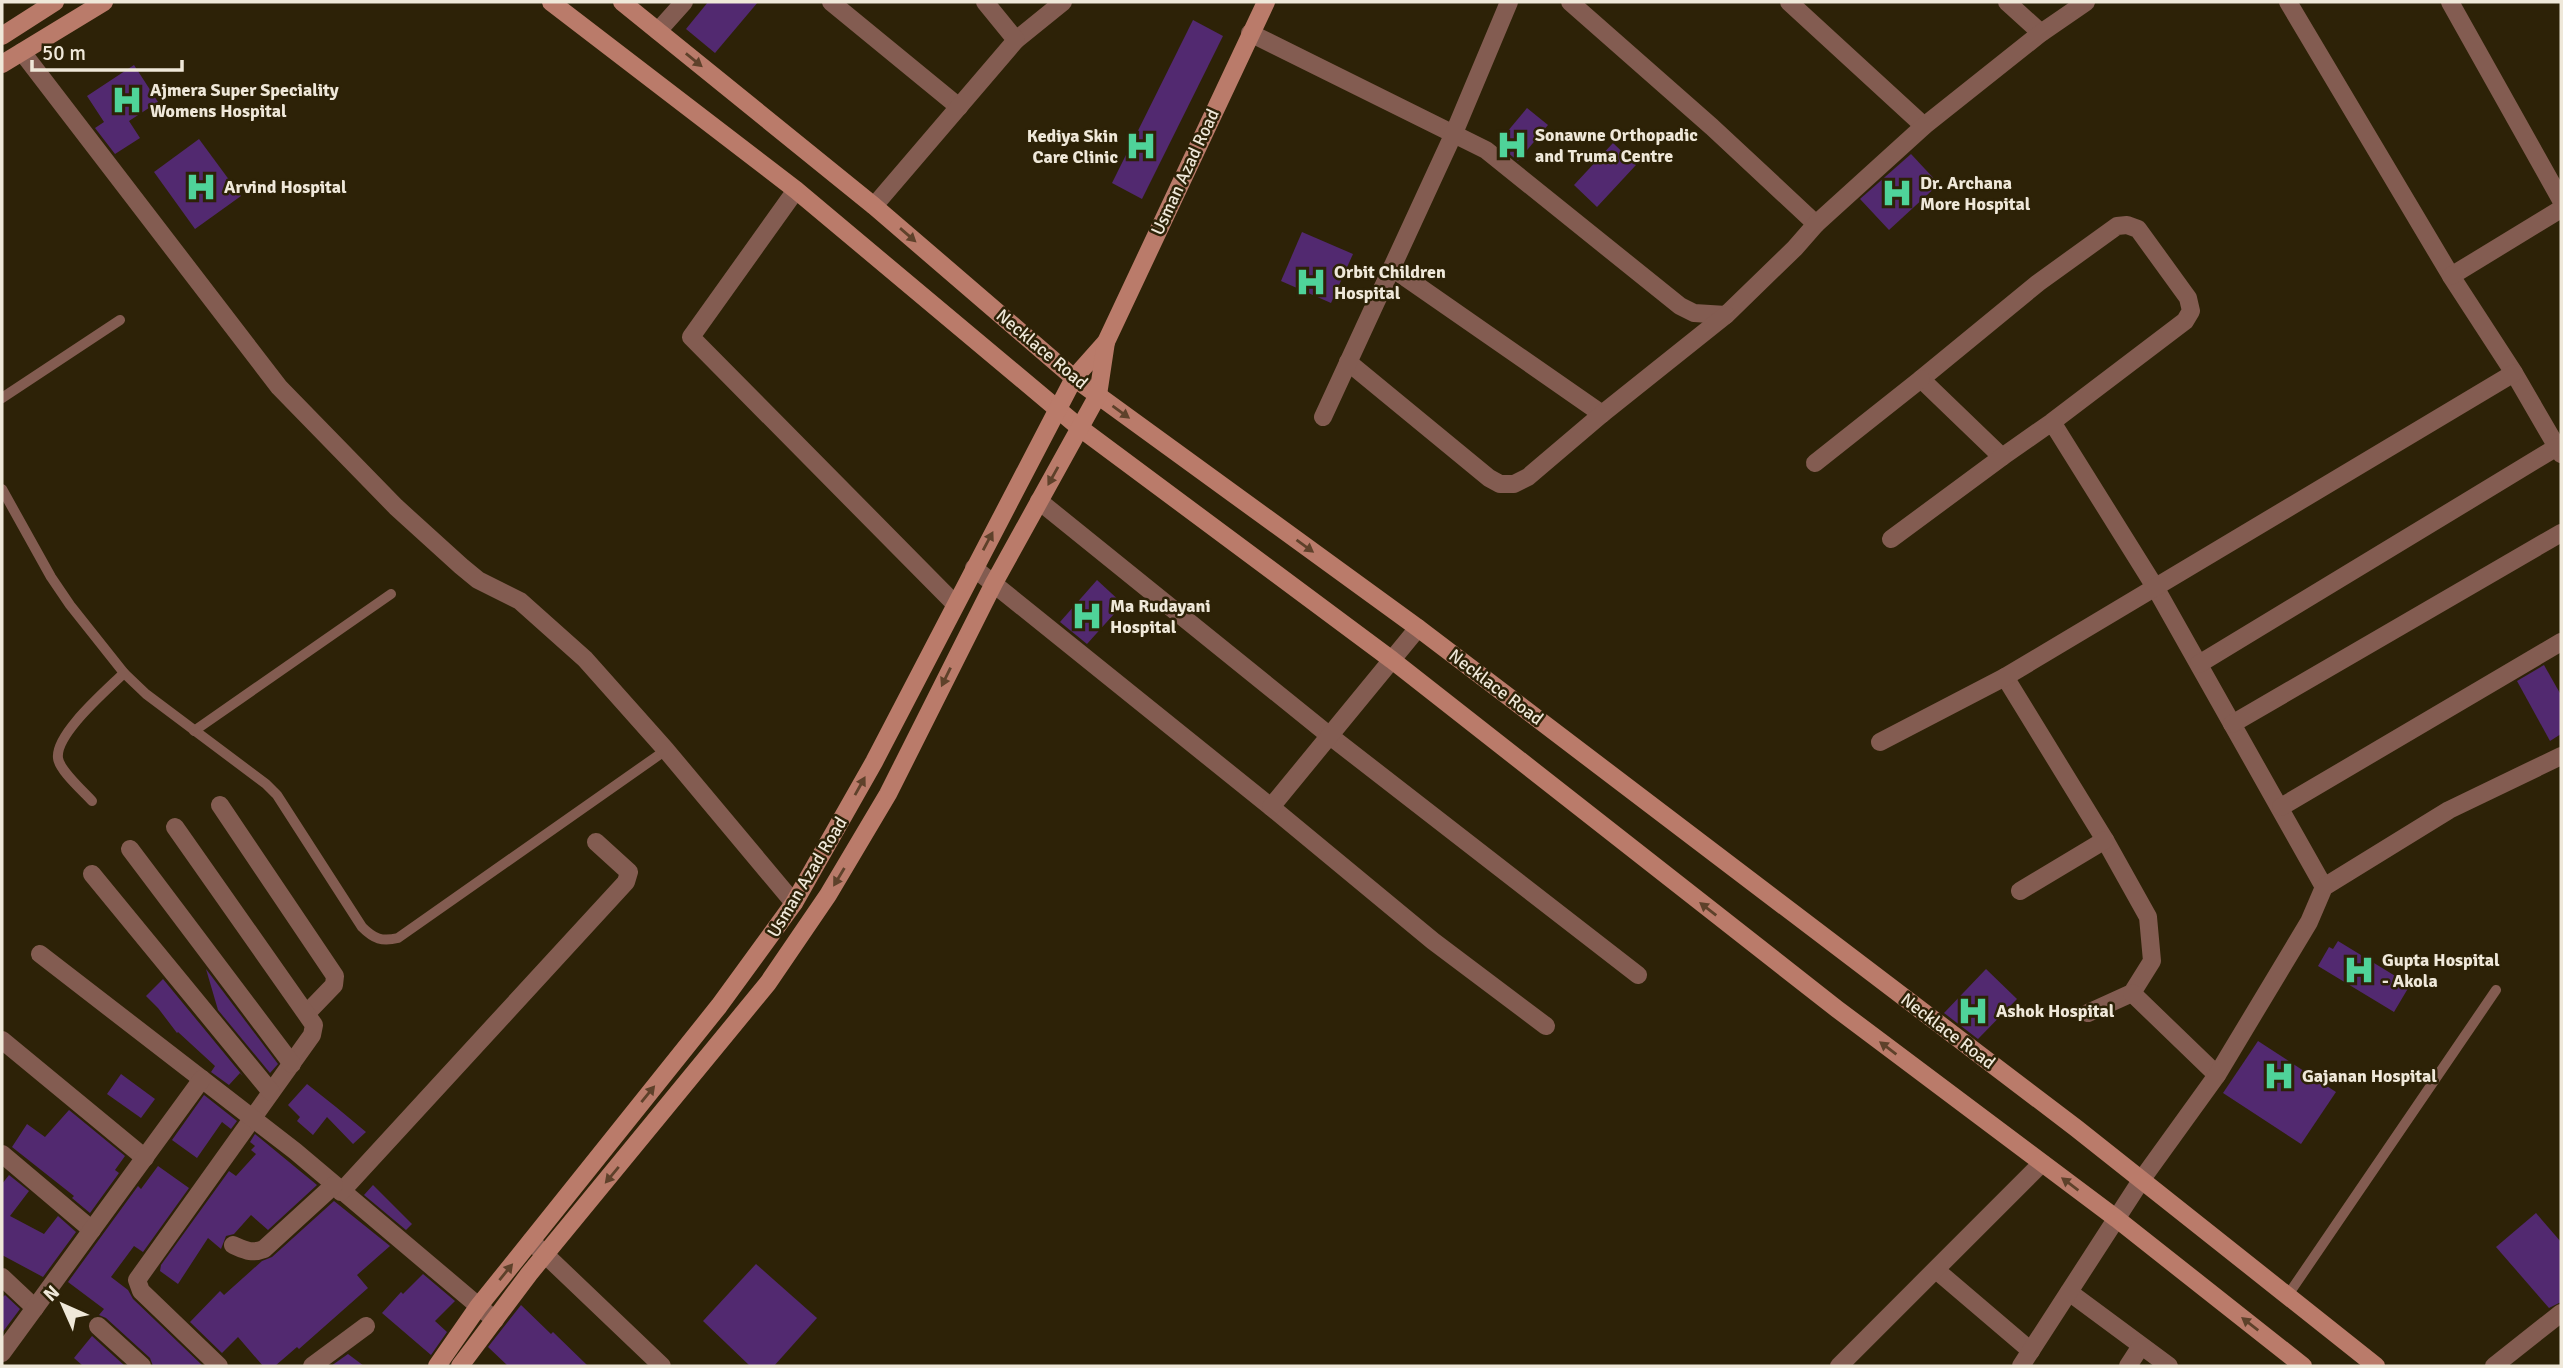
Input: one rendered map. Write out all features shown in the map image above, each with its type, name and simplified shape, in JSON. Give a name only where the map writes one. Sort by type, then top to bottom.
[{"type":"main road","points":[[2,36],[55,2]]},
{"type":"main road","points":[[2,64],[104,2]]},
{"type":"main road","name":"Necklace Road","points":[[551,2],[796,190],[1080,428],[1392,660],[1837,1009],[2117,1219],[2303,1366]]},
{"type":"main road","name":"Necklace Road","points":[[622,2],[874,206],[1074,378],[1418,628],[2142,1180],[2376,1366]]},
{"type":"main road","name":"Usman Azad Road","points":[[460,1366],[545,1254],[768,983],[828,895],[888,794],[994,583],[1098,395],[1106,342],[1266,2]]},
{"type":"main road","name":"Usman Azad Road","points":[[437,1366],[478,1307],[734,986],[794,903],[874,762],[1074,378],[1106,342]]},
{"type":"street","points":[[658,31],[684,2]]},
{"type":"street","points":[[831,2],[959,107]]},
{"type":"street","points":[[985,2],[1016,40]]},
{"type":"street","points":[[874,206],[1016,40],[1063,2]]},
{"type":"street","points":[[1323,416],[1454,133],[1509,2]]},
{"type":"street","points":[[1570,2],[1712,127],[1816,224]]},
{"type":"street","points":[[1788,2],[1924,125]]},
{"type":"street","points":[[2007,2],[2041,33]]},
{"type":"street","points":[[1348,362],[1489,478],[1500,484],[1514,484],[1528,477],[1726,315],[1787,257],[1816,224],[1924,125],[2041,33],[2086,2]]},
{"type":"street","points":[[2199,664],[2559,451],[2288,2]]},
{"type":"street","points":[[2450,2],[2561,200]]},
{"type":"street","points":[[1250,33],[1486,150],[1680,306],[1694,313],[1726,315]]},
{"type":"street","points":[[22,52],[279,387],[396,507],[461,566],[478,580],[520,601],[570,645],[666,750],[794,903]]},
{"type":"street","points":[[796,190],[691,337],[955,604]]},
{"type":"street","points":[[2451,276],[2561,209]]},
{"type":"street","points":[[1815,463],[2038,283],[2117,226],[2127,225],[2138,229],[2188,298],[2191,310],[2185,321],[1891,539]]},
{"type":"street","points":[[1392,268],[1602,414]]},
{"type":"street","points":[[1880,742],[2005,677],[2514,373]]},
{"type":"street","points":[[1921,379],[2001,457]]},
{"type":"street","points":[[2052,422],[2155,587],[2324,887]]},
{"type":"street","points":[[1039,501],[1330,736],[1638,975]]},
{"type":"street","points":[[2232,724],[2561,533]]},
{"type":"street","points":[[974,568],[1433,941],[1546,1026]]},
{"type":"street","points":[[1271,807],[1418,628]]},
{"type":"street","points":[[2281,807],[2561,642]]},
{"type":"street","points":[[2005,677],[2105,840],[2148,917],[2152,961],[2132,993],[2088,1013]]},
{"type":"street","points":[[1936,1270],[2026,1359],[2142,1180],[2217,1075],[2309,922],[2324,887],[2449,810],[2561,756]]},
{"type":"street","points":[[220,805],[335,976],[334,985],[307,1013]]},
{"type":"street","points":[[175,827],[314,1025],[314,1030],[292,1064],[137,1280],[141,1291],[219,1366]]},
{"type":"street","points":[[2021,891],[2105,840]]},
{"type":"street","points":[[233,1245],[248,1252],[264,1249],[337,1188],[626,883],[629,872],[596,842]]},
{"type":"street","points":[[130,849],[292,1064]]},
{"type":"street","points":[[92,874],[271,1092]]},
{"type":"street","points":[[40,954],[252,1118],[495,1320]]},
{"type":"street","points":[[2132,993],[2217,1075]]},
{"type":"street","points":[[2,1040],[145,1158]]},
{"type":"street","points":[[2,1353],[202,1079]]},
{"type":"street","points":[[2,1154],[92,1230]]},
{"type":"street","points":[[1850,1363],[1936,1270],[2042,1163]]},
{"type":"street","points":[[531,1241],[662,1366]]},
{"type":"street","points":[[2,1277],[35,1308]]},
{"type":"street","points":[[2069,1292],[2169,1366]]},
{"type":"street","points":[[2494,1366],[2561,1312]]},
{"type":"street","points":[[98,1326],[142,1366]]},
{"type":"street","points":[[312,1366],[366,1326]]},
{"type":"street","points":[[2128,1366],[2141,1346]]},
{"type":"lane","points":[[2,398],[120,320]]},
{"type":"lane","points":[[2,489],[34,550],[63,596],[124,673],[146,694],[278,795],[362,928],[371,936],[384,941],[398,938],[666,750]]},
{"type":"lane","points":[[194,731],[391,594]]},
{"type":"lane","points":[[92,801],[61,766],[58,750],[73,726],[124,673]]},
{"type":"lane","points":[[2288,1296],[2496,990]]},
{"type":"building","points":[[708,2],[758,2],[715,53],[686,29]]},
{"type":"building","points":[[1193,20],[1223,36],[1142,199],[1112,183]]},
{"type":"building","points":[[134,65],[158,102],[129,121],[140,138],[115,154],[95,128],[104,122],[87,96]]},
{"type":"building","points":[[1527,108],[1548,125],[1518,161],[1497,144]]},
{"type":"building","points":[[199,139],[241,196],[195,229],[154,172]]},
{"type":"building","points":[[1613,143],[1636,165],[1597,207],[1574,185]]},
{"type":"building","points":[[1911,154],[1939,184],[1889,230],[1860,199]]},
{"type":"building","points":[[1302,232],[1353,254],[1331,303],[1281,281]]},
{"type":"building","points":[[1097,580],[1123,604],[1087,644],[1060,622]]},
{"type":"building","points":[[2544,665],[2561,695],[2561,734],[2550,741],[2517,681]]},
{"type":"building","points":[[2338,941],[2410,985],[2394,1012],[2318,966],[2329,947],[2333,949]]},
{"type":"building","points":[[206,969],[278,1064],[270,1073],[218,1010]]},
{"type":"building","points":[[1986,969],[2017,999],[1978,1039],[1944,1013]]},
{"type":"building","points":[[163,979],[243,1076],[240,1073],[229,1085],[211,1072],[215,1066],[177,1033],[146,996]]},
{"type":"building","points":[[2258,1041],[2336,1092],[2301,1144],[2223,1093]]},
{"type":"building","points":[[121,1074],[155,1099],[141,1118],[107,1094]]},
{"type":"building","points":[[307,1084],[366,1132],[353,1144],[327,1117],[313,1135],[297,1121],[300,1117],[288,1105]]},
{"type":"building","points":[[204,1095],[237,1121],[231,1129],[222,1122],[197,1158],[172,1140]]},
{"type":"building","points":[[69,1110],[125,1156],[115,1170],[119,1173],[90,1213],[72,1198],[74,1196],[12,1147],[27,1124],[45,1137]]},
{"type":"building","points":[[255,1134],[317,1185],[268,1230],[251,1215],[234,1234],[226,1236],[221,1249],[208,1238],[178,1284],[160,1271],[161,1265],[229,1171],[236,1176],[256,1154],[251,1150],[255,1146],[250,1142]]},
{"type":"building","points":[[158,1166],[189,1188],[143,1252],[134,1246],[111,1277],[128,1290],[133,1299],[203,1366],[153,1366],[150,1358],[106,1318],[99,1315],[104,1309],[68,1282],[138,1186],[141,1189]]},
{"type":"building","points":[[9,1175],[29,1191],[10,1216],[44,1234],[58,1216],[76,1232],[43,1277],[2,1255],[2,1184]]},
{"type":"building","points":[[373,1185],[412,1224],[406,1230],[364,1195]]},
{"type":"building","points":[[334,1201],[390,1246],[357,1275],[368,1288],[299,1349],[297,1347],[275,1366],[263,1366],[238,1337],[222,1353],[190,1322],[220,1291],[224,1295],[262,1261],[272,1257]]},
{"type":"building","points":[[2536,1213],[2561,1242],[2561,1302],[2549,1308],[2496,1247]]},
{"type":"building","points":[[756,1264],[817,1318],[774,1366],[750,1366],[703,1321]]},
{"type":"building","points":[[423,1274],[455,1301],[435,1321],[447,1332],[431,1355],[382,1313],[401,1292],[403,1294]]},
{"type":"building","points":[[5,1295],[20,1309],[2,1333],[2,1298]]},
{"type":"building","points":[[521,1305],[588,1366],[508,1366],[488,1347]]},
{"type":"building","points":[[92,1336],[125,1366],[83,1366],[74,1358]]},
{"type":"building","points":[[348,1354],[364,1366],[331,1366]]},
{"type":"place","name":"Ajmera Super Speciality Womens Hospital","points":[[127,100]]},
{"type":"place","name":"Sonawne Orthopadic and Truma Centre","points":[[1512,145]]},
{"type":"place","name":"Kediya Skin Care Clinic","points":[[1141,146]]},
{"type":"place","name":"Arvind Hospital","points":[[201,187]]},
{"type":"place","name":"Dr. Archana More Hospital","points":[[1897,193]]},
{"type":"place","name":"Orbit Children Hospital","points":[[1311,282]]},
{"type":"place","name":"Ma Rudayani Hospital","points":[[1087,616]]},
{"type":"place","name":"Gupta Hospital - Akola","points":[[2359,970]]},
{"type":"place","name":"Ashok Hospital","points":[[1973,1011]]},
{"type":"place","name":"Gajanan Hospital","points":[[2279,1076]]}]
